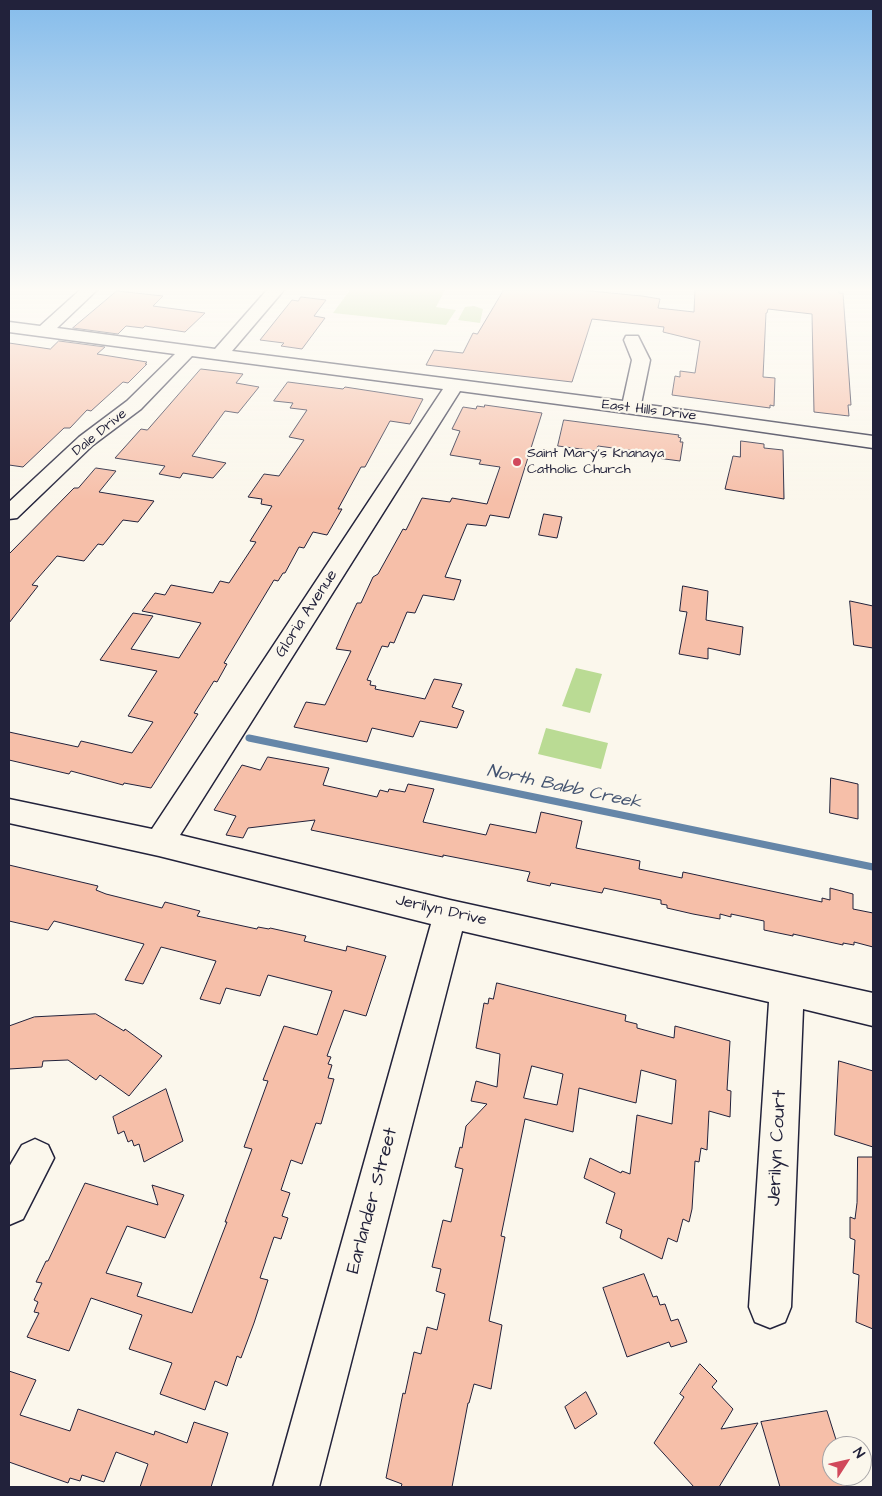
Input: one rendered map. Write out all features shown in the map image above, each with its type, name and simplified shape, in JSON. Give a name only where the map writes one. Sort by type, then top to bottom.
[{"type":"street","name":"Dale Drive","points":[[9,513],[86,441],[134,405],[178,360]]},
{"type":"street","name":"East Hills Drive","points":[[263,360],[873,442]]},
{"type":"street","points":[[631,408],[641,360]]},
{"type":"street","name":"Gloria Avenue","points":[[159,843],[454,386]]},
{"type":"street","name":"Jerilyn Drive","points":[[9,811],[159,843],[450,914],[873,1009]]},
{"type":"street","name":"Earlander Street","points":[[296,1487],[450,914]]},
{"type":"street","name":"Jerilyn Court","points":[[770,1307],[787,989]]},
{"type":"street","points":[[9,1206],[35,1158]]},
{"type":"green space","points":[[576,668],[602,674],[590,713],[562,706]]},
{"type":"green space","points":[[546,728],[608,743],[601,769],[538,754]]},
{"type":"building","points":[[9,360],[133,360],[147,362],[128,383],[123,382],[91,411],[87,410],[70,428],[64,428],[23,467],[9,465]]},
{"type":"building","points":[[429,360],[579,360],[572,382],[426,365]]},
{"type":"building","points":[[697,360],[764,360],[763,377],[775,378],[774,406],[770,405],[770,408],[672,395],[675,376],[680,377],[680,371],[695,373]]},
{"type":"building","points":[[813,360],[848,360],[851,405],[848,405],[849,416],[814,412]]},
{"type":"building","points":[[201,369],[243,374],[236,383],[259,387],[238,413],[225,411],[192,456],[226,463],[213,478],[183,473],[180,478],[159,474],[165,466],[115,458],[141,429],[147,430]]},
{"type":"building","points":[[288,382],[343,389],[345,387],[423,399],[410,424],[390,421],[365,467],[361,467],[338,509],[342,509],[327,535],[313,532],[304,548],[299,547],[285,573],[283,573],[278,581],[274,580],[224,663],[227,664],[217,682],[214,681],[194,713],[198,714],[151,788],[124,783],[123,785],[71,771],[69,774],[9,760],[9,732],[78,747],[81,741],[132,753],[153,722],[128,716],[157,671],[100,660],[133,613],[153,616],[131,649],[179,658],[201,623],[142,611],[155,593],[165,595],[171,585],[213,593],[220,581],[229,583],[256,542],[250,541],[272,506],[261,504],[262,499],[248,497],[264,474],[279,476],[304,440],[289,437],[307,410],[290,408],[293,403],[274,401]]},
{"type":"building","points":[[485,405],[542,413],[509,518],[490,515],[486,526],[467,524],[445,577],[461,580],[454,600],[423,595],[415,613],[407,612],[394,643],[390,642],[388,647],[382,646],[367,680],[371,681],[370,685],[376,686],[375,689],[425,699],[434,679],[462,684],[452,707],[464,711],[457,728],[420,721],[413,737],[372,728],[367,742],[294,727],[306,702],[325,705],[351,651],[336,649],[348,622],[357,603],[361,603],[373,577],[378,574],[403,529],[406,530],[422,498],[450,502],[452,498],[487,504],[500,467],[479,464],[481,460],[450,455],[460,431],[452,429],[463,407],[476,409],[477,406],[484,407]]},
{"type":"building","points":[[564,420],[679,435],[678,437],[681,438],[680,442],[683,442],[680,461],[657,458],[658,454],[598,446],[596,451],[558,446]]},
{"type":"building","points":[[741,441],[764,444],[764,448],[783,450],[784,499],[725,489],[733,456],[740,457]]},
{"type":"building","points":[[96,468],[116,471],[99,492],[154,501],[138,522],[123,520],[103,545],[98,544],[84,561],[57,556],[32,585],[38,586],[9,623],[9,554],[74,488],[78,488]]},
{"type":"building","points":[[544,514],[562,517],[557,538],[539,535]]},
{"type":"building","points":[[683,586],[708,591],[706,620],[743,627],[740,655],[708,648],[708,659],[679,654],[687,612],[680,611]]},
{"type":"building","points":[[850,601],[873,606],[873,648],[854,645]]},
{"type":"building","points":[[268,757],[329,768],[323,785],[377,797],[380,790],[388,792],[389,789],[405,792],[408,784],[434,789],[423,822],[486,835],[490,824],[536,833],[541,812],[582,821],[576,848],[640,861],[639,869],[682,878],[683,872],[822,902],[822,898],[830,900],[830,888],[853,894],[853,909],[873,913],[873,947],[854,942],[854,945],[843,943],[843,945],[764,930],[764,921],[731,914],[731,917],[720,914],[720,919],[693,914],[667,908],[667,905],[661,904],[661,900],[604,888],[602,893],[551,883],[550,886],[527,881],[530,872],[443,855],[443,857],[311,830],[315,820],[248,828],[243,838],[226,835],[236,816],[214,810],[242,765],[260,770]]},
{"type":"building","points":[[831,778],[858,784],[858,819],[830,813]]},
{"type":"building","points":[[9,865],[98,886],[96,890],[106,894],[162,908],[165,902],[200,911],[197,916],[257,929],[258,927],[270,928],[306,936],[304,941],[346,951],[347,946],[386,956],[366,1016],[344,1010],[327,1056],[331,1057],[328,1064],[332,1065],[328,1078],[334,1079],[321,1124],[316,1123],[302,1164],[291,1160],[281,1190],[290,1193],[282,1216],[288,1218],[281,1239],[274,1237],[260,1278],[268,1280],[254,1323],[241,1358],[237,1356],[227,1386],[215,1381],[205,1410],[160,1394],[172,1363],[129,1349],[142,1315],[91,1298],[69,1351],[27,1337],[39,1313],[34,1312],[38,1302],[34,1300],[42,1283],[36,1282],[85,1183],[158,1205],[152,1185],[184,1195],[165,1238],[127,1226],[106,1273],[142,1283],[137,1296],[192,1313],[227,1222],[225,1222],[252,1149],[244,1147],[268,1081],[263,1080],[284,1026],[317,1035],[332,991],[268,975],[260,996],[226,988],[220,1004],[200,999],[216,961],[161,947],[143,984],[125,980],[144,944],[54,921],[48,930],[9,921]]},
{"type":"building","points":[[497,983],[626,1015],[625,1021],[637,1024],[637,1028],[674,1038],[675,1026],[730,1041],[727,1090],[731,1091],[730,1117],[709,1111],[707,1150],[701,1148],[699,1162],[695,1161],[692,1209],[689,1222],[683,1219],[677,1242],[668,1238],[662,1259],[620,1238],[622,1230],[606,1223],[615,1193],[584,1178],[590,1158],[621,1173],[622,1171],[630,1174],[637,1115],[672,1124],[676,1080],[641,1070],[636,1103],[579,1088],[573,1132],[525,1119],[501,1236],[505,1237],[489,1321],[502,1325],[491,1389],[474,1384],[468,1403],[452,1487],[401,1487],[402,1484],[386,1478],[403,1393],[405,1394],[414,1352],[421,1354],[427,1327],[437,1330],[445,1294],[436,1291],[441,1269],[432,1267],[443,1220],[451,1222],[463,1169],[455,1167],[460,1147],[462,1148],[466,1126],[487,1104],[471,1101],[476,1081],[497,1087],[500,1054],[476,1048],[484,1003],[488,1004],[489,998],[493,999]],"holes":[[[532,1066],[563,1074],[557,1105],[524,1098]]]},
{"type":"building","points":[[96,1014],[124,1031],[125,1029],[162,1056],[129,1096],[100,1075],[96,1080],[68,1060],[43,1061],[42,1067],[9,1069],[9,1026],[34,1017]]},
{"type":"building","points":[[839,1061],[873,1071],[873,1147],[835,1135]]},
{"type":"building","points":[[166,1089],[183,1141],[144,1162],[139,1144],[134,1146],[132,1140],[128,1142],[124,1131],[118,1134],[113,1117]]},
{"type":"building","points":[[858,1157],[873,1157],[873,1329],[856,1322],[859,1275],[853,1273],[855,1240],[850,1238],[850,1217],[855,1219]]},
{"type":"building","points":[[644,1274],[653,1297],[657,1296],[660,1305],[665,1304],[671,1321],[678,1319],[687,1342],[671,1347],[669,1342],[627,1357],[603,1288]]},
{"type":"building","points":[[700,1364],[717,1381],[712,1387],[733,1409],[721,1429],[758,1423],[719,1487],[694,1487],[654,1443],[684,1397],[680,1394]]},
{"type":"building","points":[[9,1371],[36,1380],[20,1415],[70,1431],[78,1409],[154,1435],[155,1431],[187,1443],[194,1422],[228,1433],[211,1487],[140,1487],[148,1464],[116,1452],[104,1482],[82,1475],[80,1481],[70,1478],[68,1483],[9,1462]]},
{"type":"building","points":[[586,1392],[597,1414],[575,1429],[565,1407]]},
{"type":"building","points":[[827,1411],[835,1436],[822,1436],[822,1486],[847,1487],[780,1487],[761,1422]]},
{"type":"waterway","name":"North Babb Creek","points":[[249,738],[873,867]]},
{"type":"place","name":"Saint Mary’s Knanaya Catholic Church","points":[[517,462]]}]
